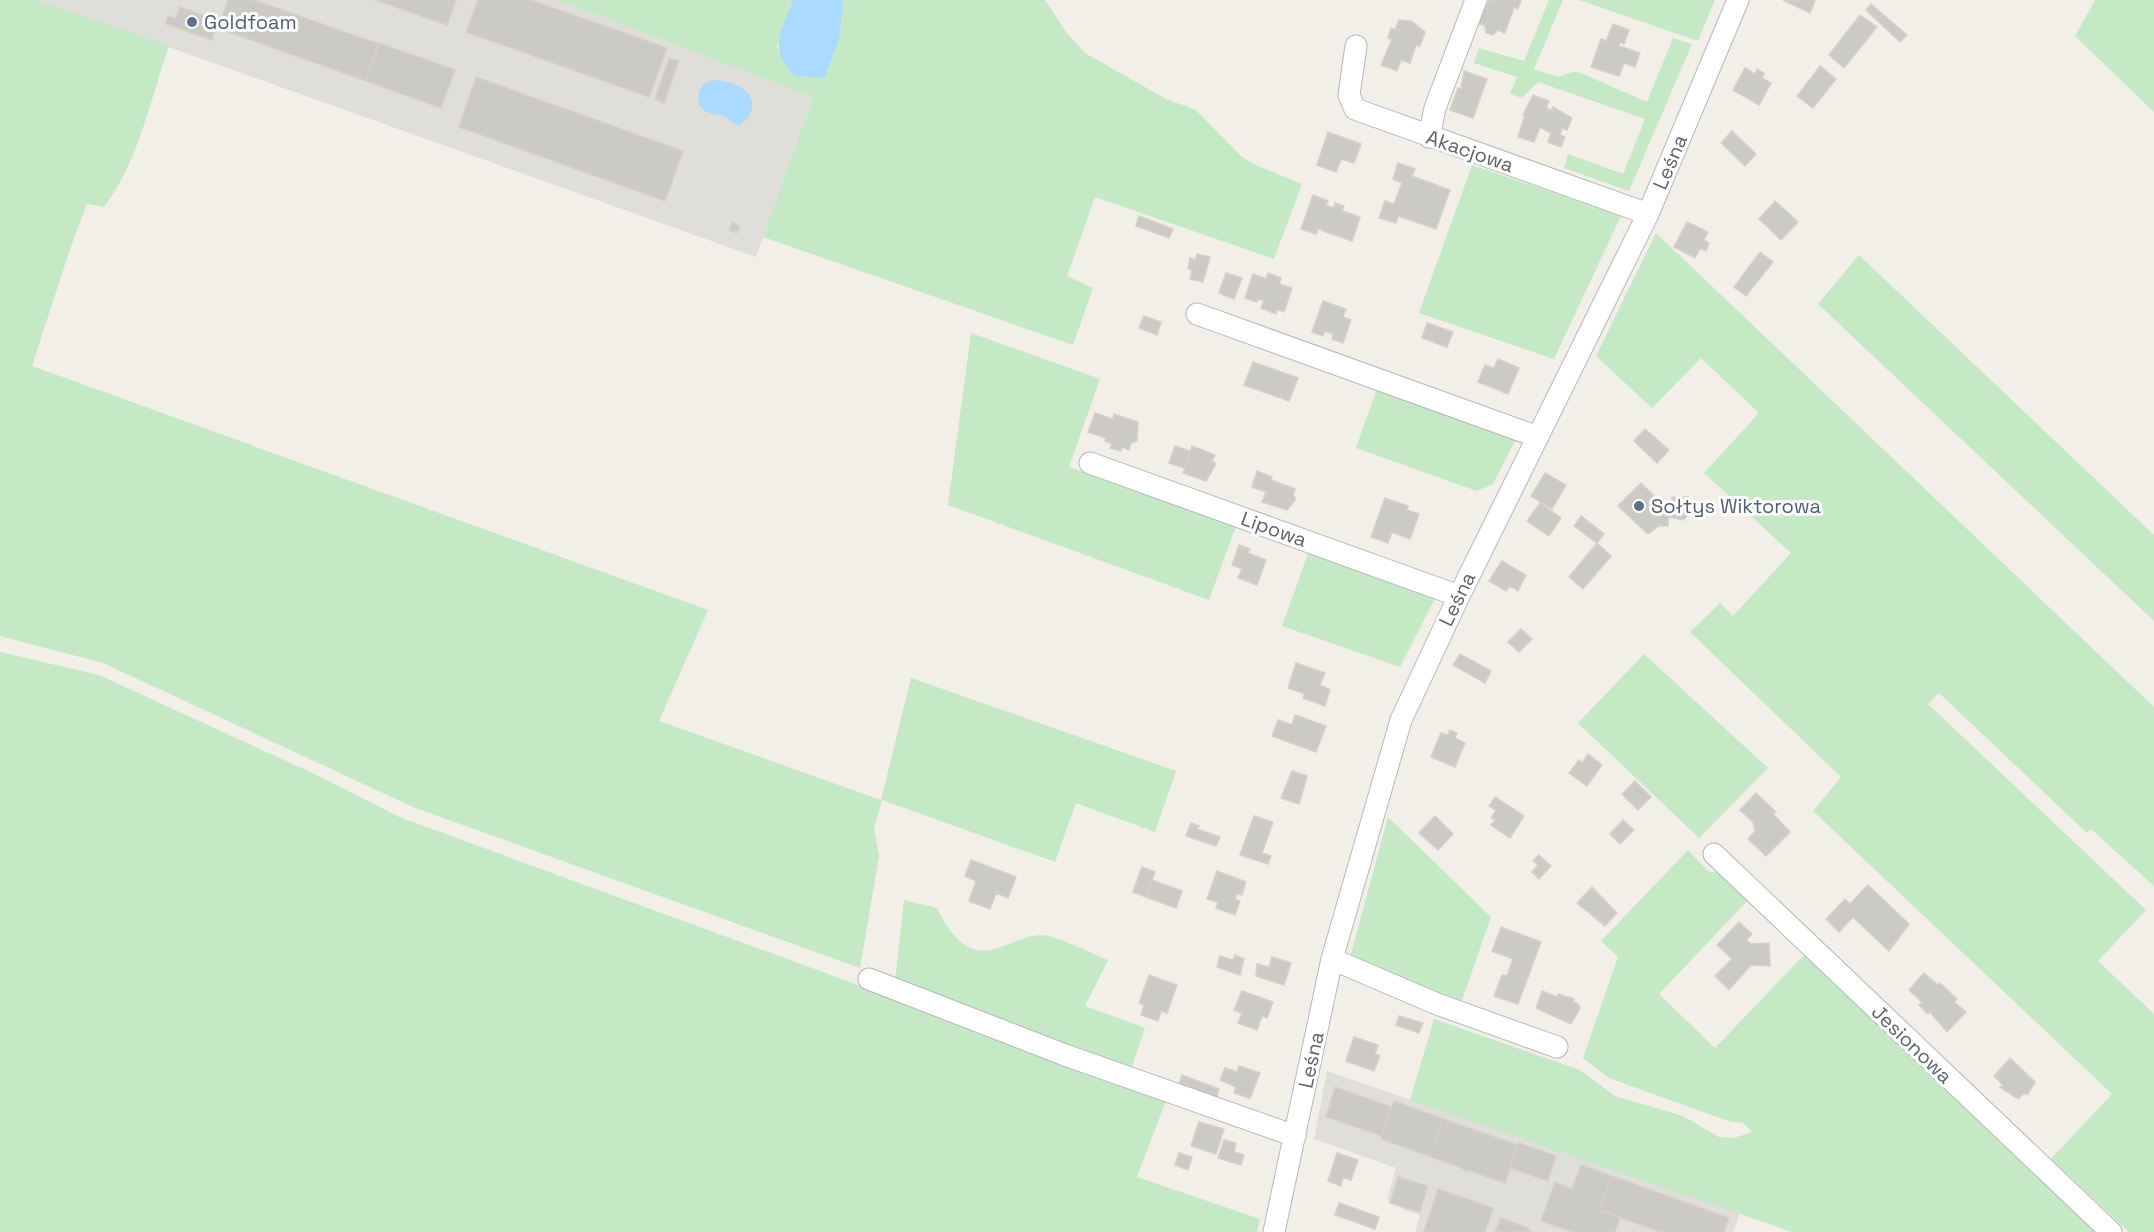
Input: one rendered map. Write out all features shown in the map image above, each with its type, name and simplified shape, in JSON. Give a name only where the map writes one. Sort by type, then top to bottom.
[{"type":"street","points":[[1429,137],[1435,108],[1476,0]]},
{"type":"street","name":"Leśna","points":[[1274,1232],[1332,959],[1397,731],[1415,685],[1458,596],[1648,214],[1738,0]]},
{"type":"street","name":"Akacjowa","points":[[1356,46],[1348,95],[1355,109],[1648,214]]},
{"type":"street","points":[[1197,314],[1538,437]]},
{"type":"street","name":"Lipowa","points":[[1090,463],[1458,596]]},
{"type":"street","name":"Jesionowa","points":[[1714,854],[2111,1232]]},
{"type":"street","points":[[1332,959],[1437,1004],[1557,1047]]},
{"type":"street","points":[[869,979],[1065,1055],[1295,1136]]},
{"type":"shaded area","points":[[37,0],[557,0],[813,97],[756,257]]},
{"type":"shaded area","points":[[1327,1071],[1740,1213],[1733,1232],[1415,1232],[1420,1215],[1404,1210],[1387,1200],[1396,1168],[1314,1139]]},
{"type":"green space","points":[[0,0],[37,0],[169,46],[143,130],[126,170],[104,207],[87,204],[32,366],[708,610],[659,721],[881,800],[911,678],[1176,771],[1155,832],[1076,803],[1055,862],[882,800],[874,829],[879,856],[860,968],[413,807],[103,663],[0,636]]},
{"type":"green space","points":[[557,0],[793,0],[777,46],[795,76],[825,78],[840,36],[843,0],[1045,0],[1066,32],[1085,53],[1166,99],[1196,110],[1241,156],[1253,164],[1302,184],[1274,259],[1095,197],[1067,276],[1093,288],[1073,345],[763,237],[813,97]]},
{"type":"green space","points":[[1549,0],[1563,0],[1534,69],[1558,77],[1576,71],[1647,102],[1673,38],[1692,44],[1629,191],[1564,168],[1568,154],[1623,174],[1645,119],[1538,82],[1522,98],[1510,94],[1517,77],[1474,63],[1479,48],[1524,61]]},
{"type":"green space","points":[[1579,0],[1715,0],[1698,41]]},
{"type":"green space","points":[[2095,0],[2154,0],[2154,112],[2075,36]]},
{"type":"green space","points":[[1472,165],[1621,216],[1554,359],[1419,313]]},
{"type":"green space","points":[[1656,233],[2154,707],[2154,886],[2091,829],[2087,833],[1939,693],[1928,704],[2146,910],[2098,961],[2154,1014],[2154,1232],[2129,1232],[2051,1159],[2112,1094],[1813,811],[1841,777],[1690,632],[1720,603],[1733,616],[1791,553],[1704,473],[1759,413],[1701,358],[1652,408],[1596,356]]},
{"type":"green space","points":[[1859,255],[2154,535],[2154,621],[1818,304]]},
{"type":"green space","points":[[971,333],[1100,379],[1069,467],[1236,526],[1209,600],[948,505]]},
{"type":"green space","points":[[1377,388],[1516,439],[1493,484],[1477,491],[1356,448]]},
{"type":"green space","points":[[1309,551],[1435,598],[1400,667],[1282,626]]},
{"type":"green space","points":[[0,652],[99,675],[321,777],[399,817],[1167,1098],[1137,1177],[1260,1219],[1257,1232],[0,1232]]},
{"type":"green space","points":[[1644,654],[1768,768],[1699,838],[1578,723]]},
{"type":"green space","points":[[1388,817],[1491,917],[1461,1003],[1349,961]]},
{"type":"green space","points":[[1688,850],[1709,872],[1719,872],[1748,900],[1659,994],[1715,1048],[1805,954],[2097,1232],[1792,1232],[1410,1100],[1434,1019],[1580,1070],[1615,1096],[1683,1116],[1719,1137],[1734,1138],[1752,1132],[1743,1123],[1728,1121],[1609,1078],[1583,1058],[1618,957],[1601,941]]},
{"type":"green space","points":[[904,900],[937,908],[952,933],[966,946],[975,949],[984,951],[995,949],[1025,938],[1043,935],[1108,960],[1085,1006],[1145,1028],[1131,1069],[895,981]]},
{"type":"water","points":[[793,0],[843,0],[840,36],[825,78],[795,76],[781,56],[779,40]]},
{"type":"water","points":[[714,80],[736,84],[751,97],[750,113],[738,126],[724,116],[706,112],[699,105],[699,91],[705,83]]},
{"type":"building","points":[[228,0],[254,0],[379,44],[366,81],[218,28]]},
{"type":"building","points":[[375,0],[456,0],[447,25]]},
{"type":"building","points":[[478,0],[531,0],[667,48],[649,97],[466,32]]},
{"type":"building","points":[[1489,0],[1521,0],[1518,9],[1514,7],[1505,33],[1498,30],[1493,35],[1486,33],[1485,26],[1478,23],[1483,7],[1486,8]]},
{"type":"building","points":[[1783,0],[1814,0],[1815,1],[1810,13]]},
{"type":"building","points":[[1871,4],[1907,35],[1900,42],[1866,10]]},
{"type":"building","name":"Goldfoam","points":[[180,7],[218,20],[212,40],[166,24],[168,16],[176,18]]},
{"type":"building","points":[[1860,15],[1877,27],[1844,68],[1829,55]]},
{"type":"building","points":[[1399,20],[1411,21],[1425,32],[1420,46],[1416,45],[1410,63],[1401,60],[1397,71],[1381,65],[1392,39],[1388,38],[1391,28],[1395,30]]},
{"type":"building","points":[[1613,24],[1629,30],[1624,44],[1620,42],[1619,46],[1640,53],[1635,67],[1624,63],[1619,76],[1591,67],[1601,39],[1606,41]]},
{"type":"building","points":[[379,43],[455,70],[441,108],[366,81]]},
{"type":"building","points":[[669,58],[679,61],[664,103],[655,99]]},
{"type":"building","points":[[1820,66],[1836,79],[1813,108],[1797,96]]},
{"type":"building","points":[[1745,68],[1755,74],[1757,69],[1764,73],[1762,78],[1771,83],[1759,105],[1733,90]]},
{"type":"building","points":[[1464,71],[1487,79],[1473,118],[1450,110],[1458,88],[1461,89]]},
{"type":"building","points":[[476,77],[683,151],[665,201],[459,127]]},
{"type":"building","points":[[1533,95],[1549,101],[1546,108],[1552,110],[1553,107],[1572,118],[1567,130],[1562,128],[1560,135],[1565,137],[1561,147],[1548,142],[1551,133],[1540,127],[1534,142],[1518,137],[1525,115],[1523,115]]},
{"type":"building","points":[[1732,131],[1756,154],[1745,166],[1721,143]]},
{"type":"building","points":[[1328,132],[1361,144],[1354,163],[1341,159],[1336,172],[1317,165]]},
{"type":"building","points":[[1398,163],[1415,169],[1412,176],[1450,190],[1436,229],[1398,216],[1396,223],[1379,218],[1385,201],[1394,204],[1402,183],[1393,179]]},
{"type":"building","points":[[1313,195],[1328,201],[1326,205],[1334,208],[1335,203],[1344,206],[1342,211],[1360,217],[1352,241],[1318,229],[1316,234],[1301,229]]},
{"type":"building","points":[[1775,201],[1798,222],[1781,240],[1759,219]]},
{"type":"building","points":[[1139,216],[1173,229],[1169,238],[1136,226]]},
{"type":"building","points":[[732,222],[740,226],[737,233],[729,230]]},
{"type":"building","points":[[1687,222],[1708,232],[1704,240],[1709,243],[1706,251],[1700,248],[1695,258],[1674,247]]},
{"type":"building","points":[[1760,252],[1773,262],[1746,296],[1734,287]]},
{"type":"building","points":[[1197,254],[1210,257],[1203,282],[1190,279],[1192,270],[1188,269],[1190,258],[1195,260]]},
{"type":"building","points":[[1226,273],[1242,278],[1234,299],[1219,293]]},
{"type":"building","points":[[1268,273],[1281,278],[1279,284],[1292,288],[1284,312],[1277,309],[1276,314],[1261,308],[1264,301],[1258,299],[1257,302],[1245,298],[1253,274],[1266,279]]},
{"type":"building","points":[[1323,301],[1346,309],[1343,317],[1351,320],[1343,343],[1332,339],[1333,334],[1325,331],[1323,336],[1312,332]]},
{"type":"building","points":[[1144,316],[1161,322],[1157,335],[1139,328]]},
{"type":"building","points":[[1427,323],[1453,332],[1447,347],[1422,338]]},
{"type":"building","points":[[1498,359],[1519,368],[1508,394],[1478,382],[1485,365],[1494,368]]},
{"type":"building","points":[[1253,362],[1298,378],[1289,401],[1244,385]]},
{"type":"building","points":[[1095,413],[1113,419],[1114,414],[1138,422],[1137,441],[1131,443],[1129,450],[1122,447],[1121,451],[1110,448],[1112,444],[1105,441],[1106,438],[1088,432]]},
{"type":"building","points":[[1645,429],[1669,450],[1657,463],[1634,441]]},
{"type":"building","points":[[1175,446],[1190,451],[1184,468],[1169,463]]},
{"type":"building","points":[[1192,446],[1215,455],[1212,461],[1216,464],[1206,481],[1183,473]]},
{"type":"building","points":[[1257,471],[1272,477],[1271,480],[1295,489],[1293,495],[1296,499],[1287,510],[1262,502],[1266,492],[1252,487]]},
{"type":"building","points":[[1545,473],[1566,485],[1552,509],[1531,496]]},
{"type":"building","points":[[1641,483],[1654,496],[1650,500],[1659,510],[1667,502],[1672,502],[1672,497],[1689,497],[1689,508],[1692,511],[1683,520],[1668,517],[1668,526],[1659,526],[1648,534],[1618,506]]},
{"type":"building","points":[[1385,498],[1408,506],[1407,510],[1419,514],[1410,539],[1392,532],[1388,543],[1371,537]]},
{"type":"building","points":[[1540,503],[1561,518],[1549,536],[1527,521]]},
{"type":"building","points":[[1581,516],[1604,534],[1597,543],[1574,526]]},
{"type":"building","points":[[1597,543],[1611,556],[1583,589],[1569,577]]},
{"type":"building","points":[[1239,545],[1250,549],[1248,553],[1266,560],[1257,585],[1238,578],[1242,569],[1232,565]]},
{"type":"building","points":[[1502,561],[1526,575],[1518,591],[1510,586],[1506,591],[1489,581]]},
{"type":"building","points":[[1521,629],[1532,639],[1519,652],[1508,642]]},
{"type":"building","points":[[1460,654],[1491,671],[1485,683],[1453,665]]},
{"type":"building","points":[[1296,663],[1325,673],[1320,685],[1330,690],[1325,706],[1303,698],[1305,694],[1288,688]]},
{"type":"building","points":[[1295,715],[1326,726],[1316,752],[1272,736],[1278,720],[1292,725]]},
{"type":"building","points":[[1450,730],[1457,733],[1455,738],[1465,743],[1455,767],[1431,757],[1441,733],[1447,735]]},
{"type":"building","points":[[1588,754],[1602,765],[1587,786],[1569,773],[1579,760],[1582,763]]},
{"type":"building","points":[[1292,771],[1307,776],[1299,804],[1281,798]]},
{"type":"building","points":[[1635,781],[1651,797],[1638,810],[1622,794]]},
{"type":"building","points":[[1756,793],[1776,812],[1773,814],[1790,832],[1766,856],[1748,839],[1755,831],[1753,822],[1740,810]]},
{"type":"building","points":[[1495,797],[1524,816],[1510,838],[1491,825],[1495,820],[1491,818],[1496,810],[1489,806]]},
{"type":"building","points":[[1254,816],[1273,822],[1262,853],[1271,856],[1268,864],[1240,855]]},
{"type":"building","points":[[1435,816],[1453,834],[1438,850],[1419,833]]},
{"type":"building","points":[[1623,820],[1634,830],[1620,844],[1610,834]]},
{"type":"building","points":[[1191,823],[1199,826],[1197,829],[1220,837],[1216,846],[1186,836]]},
{"type":"building","points":[[1539,855],[1551,866],[1539,879],[1532,872],[1538,865],[1533,861]]},
{"type":"building","points":[[971,860],[1016,877],[1008,898],[996,893],[990,909],[969,901],[976,881],[965,876]]},
{"type":"building","points":[[1142,867],[1155,872],[1146,897],[1133,892]]},
{"type":"building","points":[[1217,871],[1246,882],[1242,895],[1237,894],[1235,899],[1240,901],[1235,915],[1216,908],[1218,902],[1207,899]]},
{"type":"building","points":[[1152,880],[1182,891],[1176,908],[1146,897]]},
{"type":"building","points":[[1868,885],[1909,924],[1889,951],[1853,917],[1839,932],[1826,919],[1845,899],[1850,904]]},
{"type":"building","points":[[1592,887],[1617,913],[1605,926],[1577,903]]},
{"type":"building","points":[[1739,922],[1752,934],[1746,940],[1751,944],[1769,943],[1770,966],[1751,965],[1729,990],[1715,976],[1732,959],[1717,945]]},
{"type":"building","points":[[1501,927],[1541,942],[1518,1004],[1494,996],[1502,975],[1507,976],[1513,959],[1492,951]]},
{"type":"building","points":[[1235,955],[1244,959],[1240,975],[1217,967],[1220,956],[1233,960]]},
{"type":"building","points":[[1272,957],[1291,963],[1284,985],[1256,976],[1257,964],[1269,967]]},
{"type":"building","points":[[1924,973],[1938,985],[1940,983],[1957,999],[1954,1002],[1966,1012],[1947,1032],[1930,1012],[1928,1014],[1919,1005],[1922,1002],[1909,990]]},
{"type":"building","points":[[1149,975],[1177,985],[1167,1013],[1161,1011],[1158,1021],[1141,1015],[1144,1005],[1139,1003]]},
{"type":"building","points":[[1242,991],[1273,1002],[1267,1018],[1262,1016],[1257,1030],[1238,1023],[1242,1013],[1234,1010]]},
{"type":"building","points":[[1542,991],[1557,997],[1558,994],[1574,999],[1573,1002],[1580,1008],[1571,1024],[1536,1008]]},
{"type":"building","points":[[1399,1016],[1423,1023],[1419,1033],[1396,1025]]},
{"type":"building","points":[[1354,1037],[1378,1045],[1375,1054],[1380,1056],[1374,1071],[1346,1061]]},
{"type":"building","points":[[2010,1058],[2035,1082],[2028,1094],[2023,1094],[2018,1099],[2000,1087],[2003,1085],[1994,1076]]},
{"type":"building","points":[[1239,1066],[1260,1073],[1250,1098],[1234,1093],[1236,1087],[1220,1080],[1225,1068],[1237,1072]]},
{"type":"building","points":[[1182,1075],[1219,1089],[1216,1100],[1178,1088]]},
{"type":"building","points":[[1335,1087],[1392,1107],[1382,1136],[1326,1117]]},
{"type":"building","points":[[1394,1101],[1443,1119],[1429,1156],[1381,1139]]},
{"type":"building","points":[[1443,1119],[1518,1145],[1505,1183],[1467,1170],[1466,1173],[1464,1169],[1429,1156]]},
{"type":"building","points":[[1199,1122],[1224,1129],[1216,1154],[1191,1146]]},
{"type":"building","points":[[1224,1140],[1236,1143],[1234,1152],[1244,1155],[1241,1165],[1218,1158]]},
{"type":"building","points":[[1519,1143],[1556,1156],[1548,1181],[1510,1168]]},
{"type":"building","points":[[1179,1153],[1192,1157],[1188,1170],[1175,1165]]},
{"type":"building","points":[[1337,1153],[1358,1160],[1351,1180],[1343,1177],[1341,1186],[1328,1181]]},
{"type":"building","points":[[1581,1165],[1612,1176],[1600,1210],[1620,1217],[1615,1232],[1573,1232],[1541,1221],[1555,1182],[1572,1189]]},
{"type":"building","points":[[1612,1176],[1729,1218],[1724,1232],[1660,1232],[1600,1210]]},
{"type":"building","points":[[1398,1177],[1428,1186],[1420,1212],[1390,1203]]},
{"type":"building","points":[[1438,1189],[1493,1208],[1485,1232],[1424,1232]]},
{"type":"building","points":[[1339,1203],[1379,1217],[1375,1229],[1335,1215]]},
{"type":"building","points":[[1501,1218],[1526,1227],[1532,1232],[1495,1232]]},
{"type":"place","name":"Goldfoam","points":[[192,22]]},
{"type":"place","name":"Sołtys Wiktorowa","points":[[1639,506]]}]
